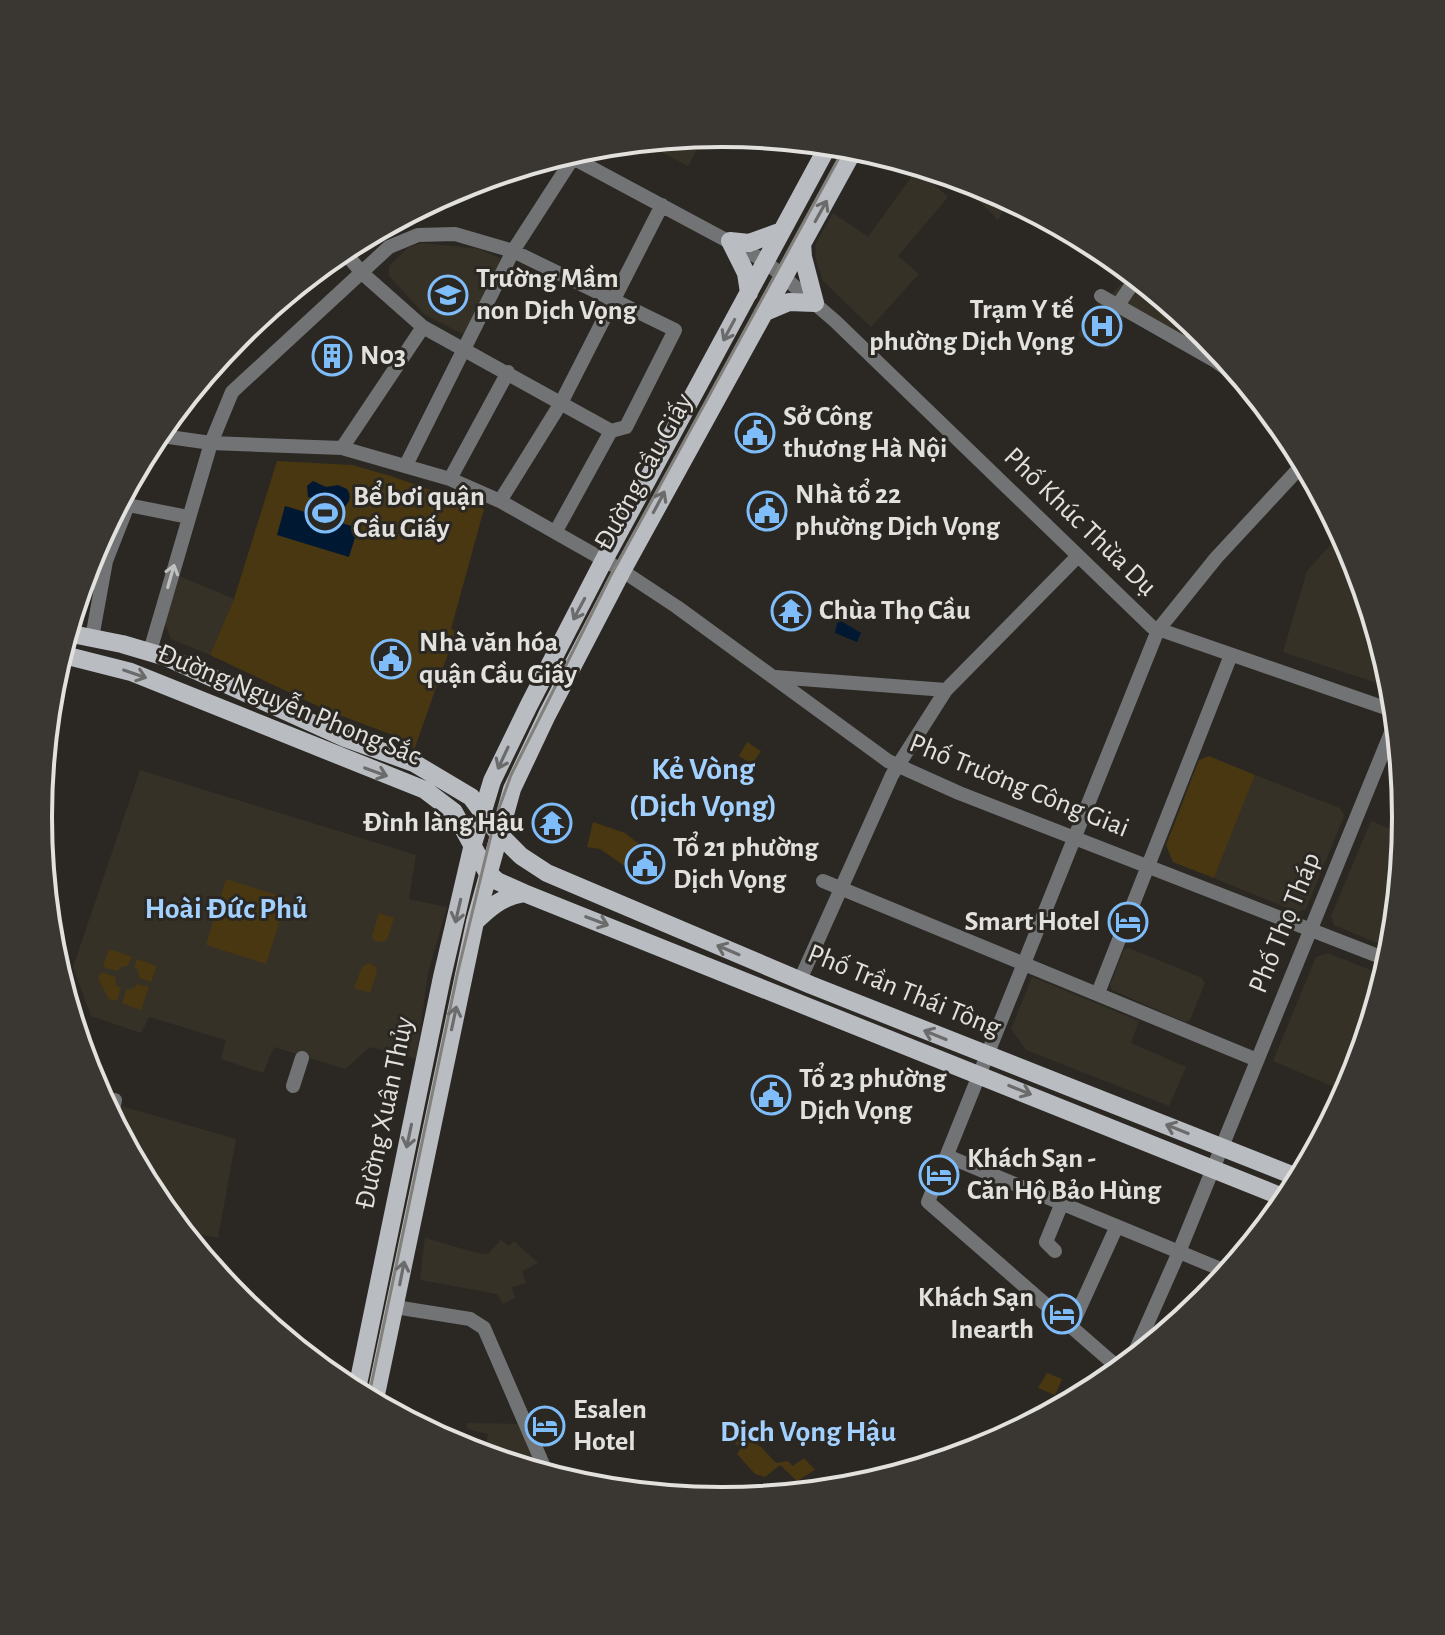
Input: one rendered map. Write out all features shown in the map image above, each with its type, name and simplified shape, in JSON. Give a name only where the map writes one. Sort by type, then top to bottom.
[{"type":"main road","name":"Đường Cầu Giấy","points":[[482,813],[492,781],[604,560],[823,155]]},
{"type":"main road","name":"Đường Cầu Giấy","points":[[487,872],[512,789],[547,715],[622,571],[849,159]]},
{"type":"main road","points":[[730,241],[749,243],[782,231]]},
{"type":"main road","points":[[730,241],[746,273],[749,293]]},
{"type":"main road","points":[[763,313],[789,302],[815,303],[802,243]]},
{"type":"main road","name":"Đường Nguyễn Phong Sắc","points":[[78,635],[150,651],[345,738],[414,763],[471,797],[498,833]]},
{"type":"main road","name":"Đường Nguyễn Phong Sắc","points":[[72,657],[131,672],[425,790],[454,812],[487,872]]},
{"type":"main road","points":[[256,723],[266,702]]},
{"type":"main road","points":[[529,705],[547,715]]},
{"type":"main road","name":"Đường Xuân Thủy","points":[[359,1380],[415,1107],[482,813]]},
{"type":"main road","name":"Phố Trần Thái Tông","points":[[498,833],[521,856],[547,873],[800,980],[1290,1174]]},
{"type":"main road","name":"Đường Xuân Thủy","points":[[377,1392],[487,872]]},
{"type":"main road","name":"Phố Trần Thái Tông","points":[[487,872],[497,881],[524,893],[1277,1195]]},
{"type":"main road","points":[[475,922],[497,903],[524,893]]},
{"type":"main road","points":[[792,999],[800,980]]},
{"type":"main road","points":[[415,1107],[435,1111]]},
{"type":"street","name":"Phố Khúc Thừa Dụ","points":[[584,162],[730,241],[783,275],[1146,622],[1158,630],[1384,710]]},
{"type":"street","points":[[406,465],[513,251],[564,166]]},
{"type":"street","points":[[500,501],[561,403],[662,205]]},
{"type":"street","points":[[150,651],[211,443],[232,392],[362,273],[389,247],[418,235],[455,234],[513,251],[675,330],[626,427],[611,431],[423,327],[362,273],[351,260]]},
{"type":"street","points":[[1118,305],[1131,286]]},
{"type":"street","points":[[1101,296],[1212,359]]},
{"type":"street","points":[[342,448],[423,327]]},
{"type":"street","points":[[450,479],[508,372]]},
{"type":"street","points":[[556,531],[611,431]]},
{"type":"street","name":"Phố Trương Công Giai","points":[[171,437],[211,443],[342,448],[450,479],[500,501],[622,571],[898,766],[1378,956]]},
{"type":"street","points":[[1112,1363],[928,1202],[1158,630],[1216,558],[1296,471]]},
{"type":"street","points":[[129,505],[188,517]]},
{"type":"street","points":[[92,638],[106,561],[124,516]]},
{"type":"street","points":[[800,980],[898,766],[946,690],[1078,556]]},
{"type":"street","points":[[1098,993],[1231,655]]},
{"type":"street","points":[[775,677],[946,690]]},
{"type":"street","name":"Phố Thọ Tháp","points":[[1139,1343],[1222,1148],[1388,738]]},
{"type":"street","points":[[823,881],[1257,1060]]},
{"type":"street","points":[[293,1086],[302,1058]]},
{"type":"street","points":[[947,1156],[1219,1268]]},
{"type":"street","points":[[1055,1251],[1046,1242],[1062,1203]]},
{"type":"street","points":[[1071,1327],[1117,1226]]},
{"type":"street","points":[[395,1307],[470,1319],[484,1328],[542,1463]]},
{"type":"shaded area","points":[[698,148],[688,166],[658,150]]},
{"type":"shaded area","points":[[913,175],[930,180],[948,197],[898,256],[919,274],[871,327],[823,281],[815,256],[816,243],[833,213],[868,237]]},
{"type":"shaded area","points":[[974,196],[1004,209],[998,220]]},
{"type":"shaded area","name":"Trường Mầm non Dịch Vọng","points":[[423,243],[479,249],[499,258],[502,270],[465,335],[425,315],[389,276],[389,266],[409,247]]},
{"type":"shaded area","points":[[1124,281],[1189,336],[1187,340],[1110,296]]},
{"type":"shaded area","name":"Trạm Y tế phường Dịch Vọng","points":[[1099,301],[1125,317],[1108,350],[1077,335]]},
{"type":"shaded area","points":[[277,461],[352,465],[484,509],[451,629],[456,631],[414,750],[411,742],[326,710],[210,655],[234,599]]},
{"type":"shaded area","points":[[1333,542],[1357,602],[1379,684],[1283,652],[1307,571]]},
{"type":"shaded area","points":[[179,576],[234,599],[210,655],[171,639],[164,622]]},
{"type":"shaded area","points":[[747,742],[761,751],[752,764],[739,756]]},
{"type":"shaded area","points":[[1209,756],[1255,775],[1214,878],[1173,862],[1166,845],[1199,760]]},
{"type":"shaded area","points":[[140,770],[416,855],[409,899],[447,907],[428,973],[416,1059],[370,1047],[345,1069],[274,1047],[263,1073],[221,1059],[226,1040],[149,1017],[141,1033],[91,1016],[73,967]]},
{"type":"shaded area","points":[[1255,775],[1340,808],[1344,816],[1306,909],[1297,912],[1214,878]]},
{"type":"shaded area","points":[[1371,821],[1393,830],[1392,861],[1381,944],[1334,925],[1331,916]]},
{"type":"shaded area","points":[[593,822],[625,833],[644,848],[629,869],[600,849],[587,847]]},
{"type":"shaded area","points":[[226,879],[287,898],[266,964],[206,945]]},
{"type":"shaded area","points":[[379,913],[394,918],[387,940],[381,942],[374,941],[372,935]]},
{"type":"shaded area","points":[[1129,948],[1202,978],[1205,983],[1190,1020],[1185,1022],[1112,990],[1110,985],[1124,949]]},
{"type":"shaded area","points":[[109,949],[132,957],[128,966],[117,971],[103,967]]},
{"type":"shaded area","points":[[1327,953],[1375,972],[1357,1033],[1336,1088],[1273,1061],[1316,957]]},
{"type":"shaded area","points":[[137,959],[157,966],[151,982],[139,978],[138,970],[134,967]]},
{"type":"shaded area","points":[[368,963],[375,966],[377,972],[370,993],[354,988],[362,967]]},
{"type":"shaded area","points":[[101,972],[115,977],[116,985],[121,988],[117,1001],[109,999],[98,979]]},
{"type":"shaded area","points":[[1032,977],[1139,1021],[1131,1043],[1186,1067],[1169,1106],[1026,1050],[1011,1029]]},
{"type":"shaded area","points":[[137,984],[149,987],[141,1010],[122,1003],[126,990]]},
{"type":"shaded area","points":[[118,1107],[236,1139],[218,1238],[197,1234],[191,1226],[142,1153]]},
{"type":"shaded area","points":[[425,1238],[488,1254],[501,1240],[509,1246],[514,1241],[538,1263],[522,1271],[526,1283],[512,1287],[515,1298],[503,1304],[497,1294],[420,1280]]},
{"type":"shaded area","points":[[1047,1373],[1062,1379],[1055,1395],[1038,1388]]},
{"type":"shaded area","points":[[467,1423],[518,1424],[535,1461],[486,1444],[488,1434],[467,1429]]},
{"type":"shaded area","points":[[733,1429],[761,1447],[776,1463],[788,1461],[793,1466],[804,1458],[815,1470],[797,1481],[780,1465],[765,1477],[755,1474],[737,1454],[741,1448],[727,1437]]},
{"type":"water","points":[[313,481],[326,487],[338,485],[347,489],[350,496],[348,503],[336,510],[324,501],[308,497],[307,486]]},
{"type":"water","points":[[285,506],[358,528],[349,557],[277,535]]},
{"type":"water","points":[[841,621],[861,633],[857,642],[835,633],[837,623]]},
{"type":"railway","points":[[371,1388],[458,971],[495,819],[511,775],[610,577],[839,158]]},
{"type":"place","name":"Trường Mầm non Dịch Vọng","points":[[448,295]]},
{"type":"place","name":"Trạm Y tế phường Dịch Vọng","points":[[1102,326]]},
{"type":"place","name":"N03","points":[[332,356]]},
{"type":"place","name":"Sở Công thương Hà Nội","points":[[755,433]]},
{"type":"place","name":"Nhà tổ 22 phường Dịch Vọng","points":[[767,511]]},
{"type":"place","name":"Bể bơi quận Cầu Giấy","points":[[325,513]]},
{"type":"place","name":"Chùa Thọ Cầu","points":[[791,611]]},
{"type":"place","name":"Nhà văn hóa quận Cầu Giấy","points":[[391,659]]},
{"type":"place","name":"Đình làng Hậu","points":[[552,823]]},
{"type":"place","name":"Tổ 21 phường Dịch Vọng","points":[[645,864]]},
{"type":"place","name":"Smart Hotel","points":[[1128,922]]},
{"type":"place","name":"Tổ 23 phường Dịch Vọng","points":[[771,1095]]},
{"type":"place","name":"Khách Sạn - Căn Hộ Bảo Hùng","points":[[939,1175]]},
{"type":"place","name":"Khách Sạn Inearth","points":[[1062,1314]]},
{"type":"place","name":"Esalen Hotel","points":[[545,1426]]},
{"type":"district","name":"Kẻ Vòng (Dịch Vọng)","points":[[703,788]]},
{"type":"district","name":"Hoài Đức Phủ","points":[[226,909]]},
{"type":"district","name":"Dịch Vọng Hậu","points":[[808,1432]]}]
